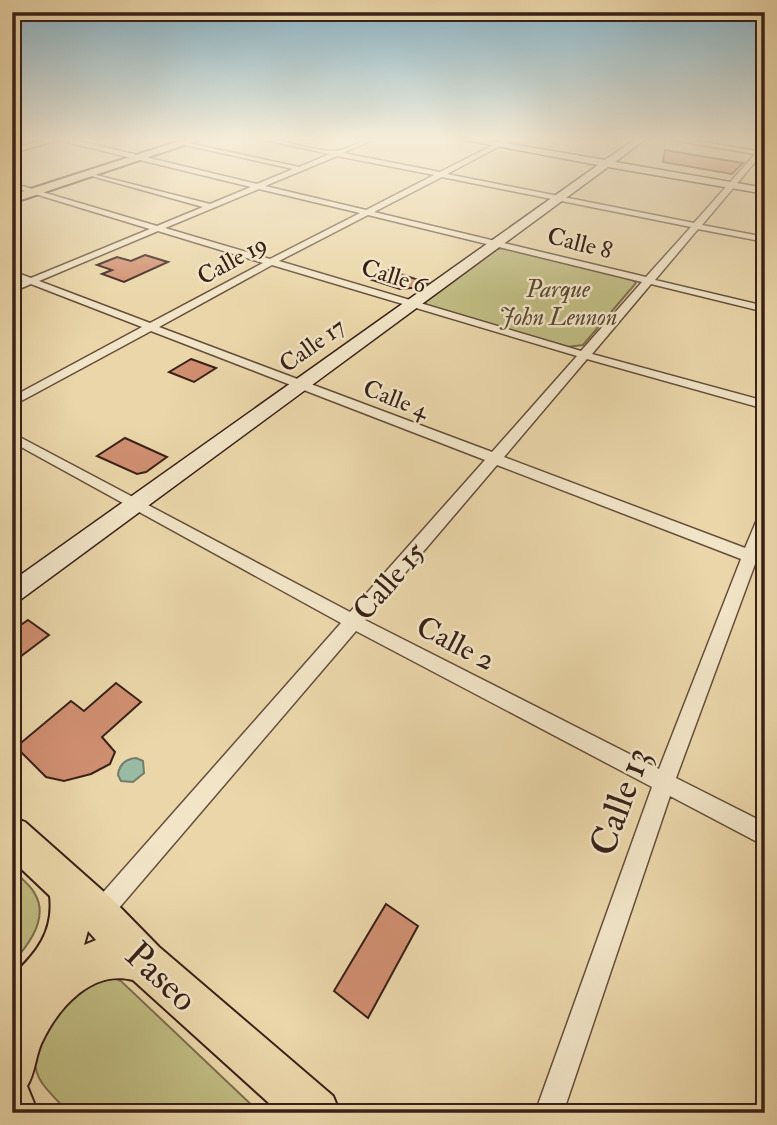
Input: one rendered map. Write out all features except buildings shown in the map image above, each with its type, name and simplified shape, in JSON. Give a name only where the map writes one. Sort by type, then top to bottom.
[{"type":"main road","points":[[12,199],[40,190]]},
{"type":"main road","name":"Paseo","points":[[12,835],[84,901],[144,962],[316,1113]]},
{"type":"main road","points":[[27,992],[57,959],[69,932],[73,907],[84,901]]},
{"type":"main road","points":[[12,1069],[28,1022],[51,989],[97,960],[122,957],[144,962]]},
{"type":"main road","points":[[12,1103],[14,1113]]},
{"type":"street","name":"Calle 6","points":[[31,190],[584,355],[765,405]]},
{"type":"street","points":[[151,190],[209,206]]},
{"type":"street","points":[[12,289],[249,190]]},
{"type":"street","name":"Calle 8","points":[[273,190],[765,309]]},
{"type":"street","name":"Calle 19","points":[[12,402],[273,261],[412,190]]},
{"type":"street","points":[[510,190],[765,240]]},
{"type":"street","name":"Calle 17","points":[[12,594],[569,190]]},
{"type":"street","name":"Calle 15","points":[[84,901],[354,622],[725,190]]},
{"type":"street","name":"Calle 4","points":[[12,274],[757,559]]},
{"type":"street","name":"Calle 2","points":[[12,437],[354,622],[765,835]]},
{"type":"street","name":"Calle 13","points":[[549,1113],[664,782],[757,559],[765,517]]},
{"type":"street","points":[[12,1014],[27,992]]},
{"type":"green space","name":"Parque John Lennon","points":[[506,248],[632,279],[636,283],[583,345],[567,347],[427,305],[424,301],[493,249]]},
{"type":"green space","points":[[12,870],[33,891],[40,912],[35,931],[12,963]]},
{"type":"green space","points":[[108,976],[121,981],[260,1113],[69,1113],[42,1083],[35,1061],[36,1049],[45,1026],[63,995]]},
{"type":"shaded area","points":[[136,758],[143,761],[144,773],[133,782],[121,781],[118,775],[121,765]]}]
